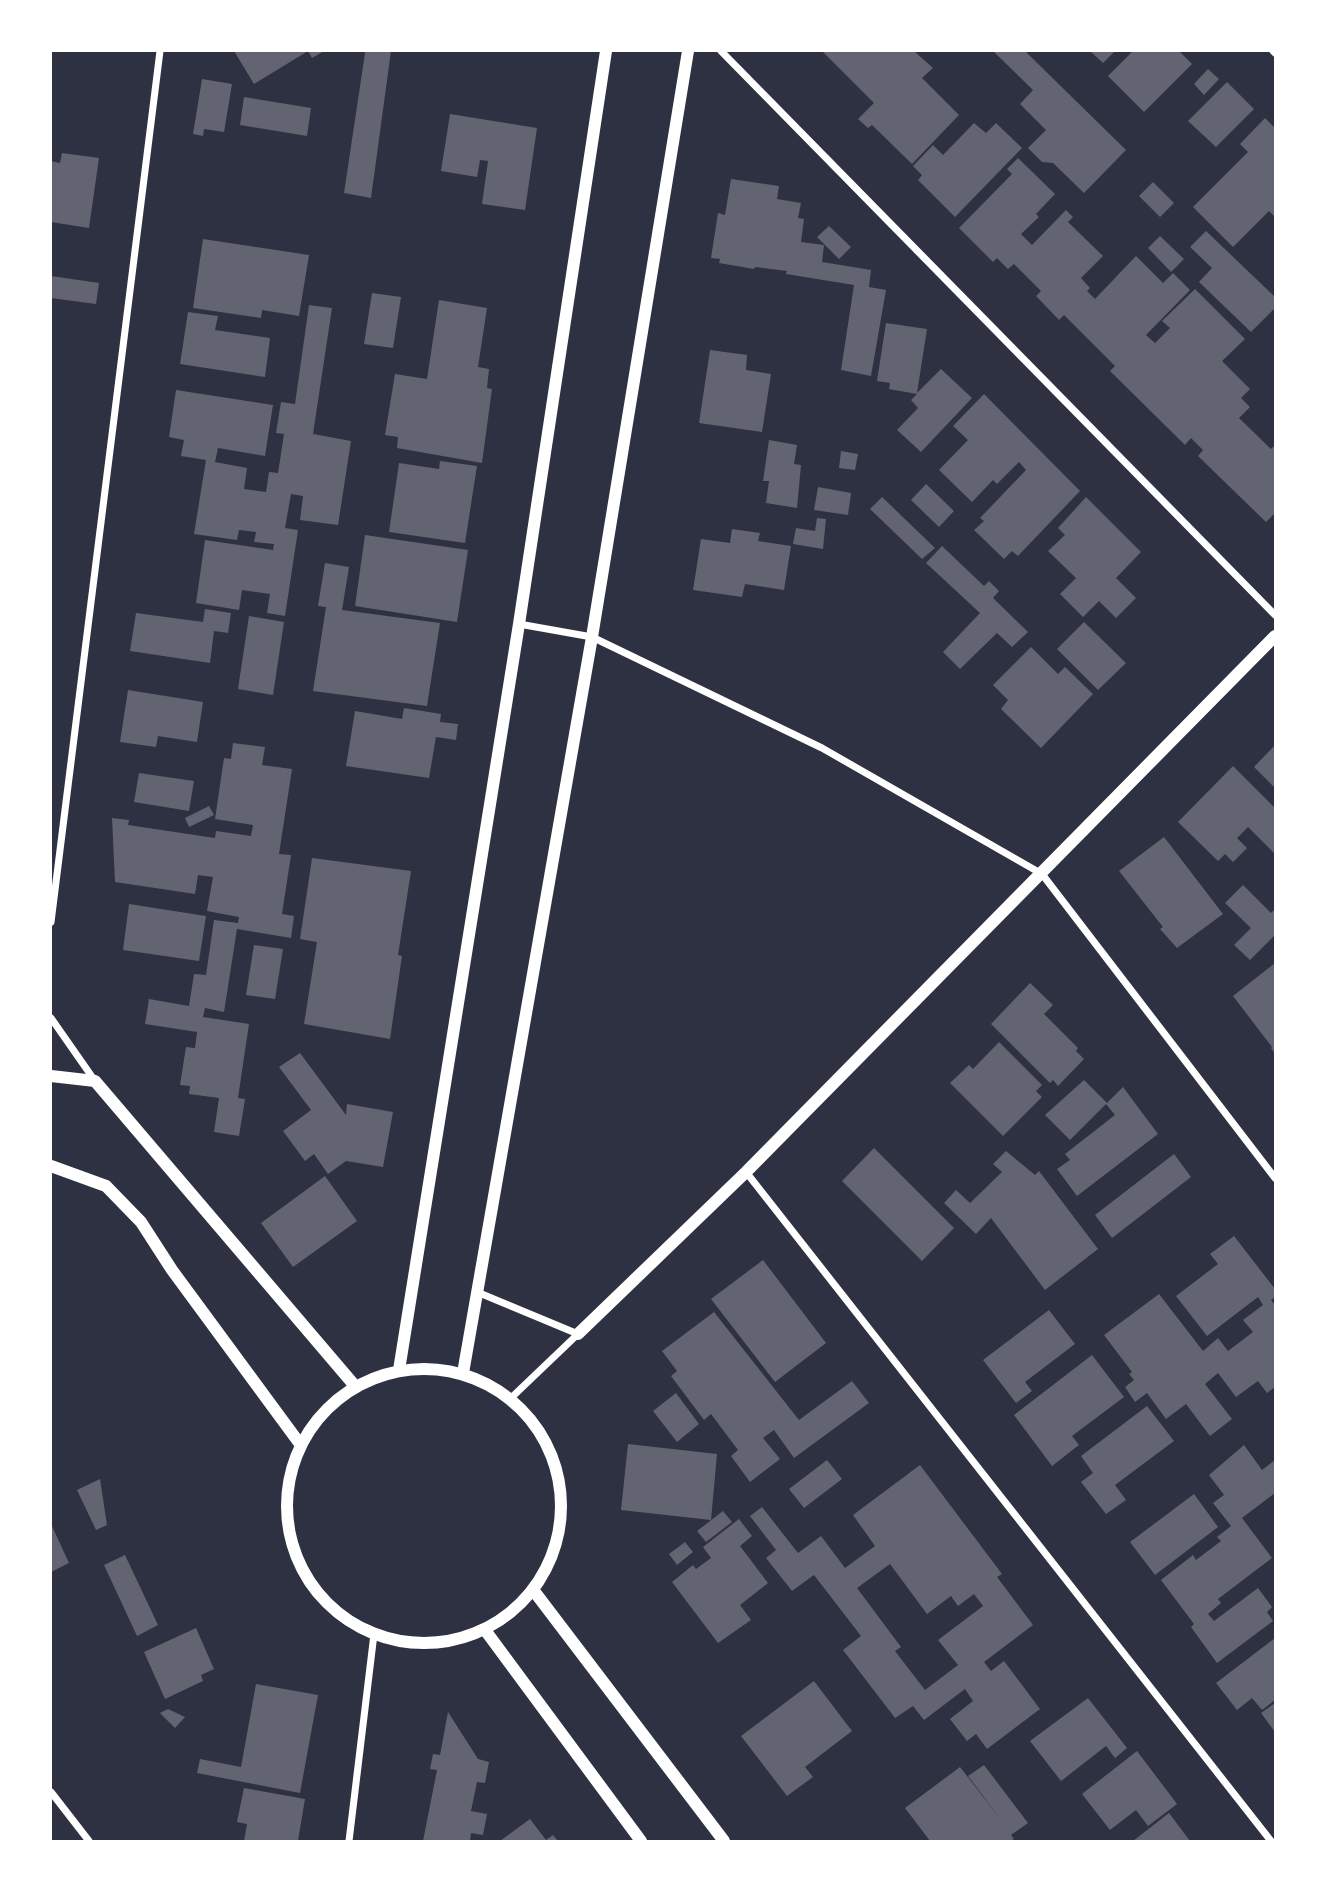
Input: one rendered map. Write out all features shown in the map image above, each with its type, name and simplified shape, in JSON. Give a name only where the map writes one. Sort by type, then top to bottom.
[{"type":"street","points":[[51,922],[160,51]]},
{"type":"street","points":[[399,1370],[519,624],[606,51]]},
{"type":"street","points":[[463,1373],[592,637],[688,51]]},
{"type":"street","points":[[721,51],[1275,615]]},
{"type":"street","points":[[519,624],[592,637],[822,748],[1042,874],[1275,1178]]},
{"type":"street","points":[[511,1398],[746,1172],[1275,636]]},
{"type":"street","points":[[51,1018],[95,1081],[355,1386]]},
{"type":"street","points":[[51,1076],[95,1081]]},
{"type":"street","points":[[51,1166],[106,1186],[141,1223],[180,1281],[300,1444]]},
{"type":"street","points":[[746,1172],[1270,1841]]},
{"type":"street","points":[[477,1292],[578,1334]]},
{"type":"street","points":[[431,1367],[463,1373],[511,1398],[546,1439],[562,1490],[558,1543],[534,1591],[485,1630],[437,1644],[387,1639],[346,1620],[313,1590],[292,1550],[284,1506],[300,1444],[313,1422],[355,1386],[399,1370],[431,1367]]},
{"type":"street","points":[[534,1591],[724,1841]]},
{"type":"street","points":[[485,1630],[641,1841]]},
{"type":"street","points":[[349,1841],[374,1634]]},
{"type":"street","points":[[51,1792],[89,1841]]},
{"type":"building","points":[[234,51],[308,51],[254,84]]},
{"type":"building","points":[[308,51],[324,51],[312,58]]},
{"type":"building","points":[[364,51],[391,51],[371,198],[344,193]]},
{"type":"building","points":[[822,51],[914,51],[933,68],[922,78],[959,115],[912,164],[872,125],[868,128],[858,119],[874,103]]},
{"type":"building","points":[[993,51],[1025,51],[1126,150],[1084,193],[1053,163],[1042,162],[1028,148],[1046,130],[1020,104],[1033,90]]},
{"type":"building","points":[[1090,51],[1115,51],[1103,63]]},
{"type":"building","points":[[1133,51],[1179,51],[1192,64],[1144,112],[1108,76]]},
{"type":"building","points":[[1208,69],[1219,79],[1204,95],[1194,84]]},
{"type":"building","points":[[202,79],[232,84],[224,132],[204,129],[203,136],[193,134]]},
{"type":"building","points":[[1227,82],[1254,109],[1216,147],[1188,121]]},
{"type":"building","points":[[244,97],[311,108],[307,136],[240,125]]},
{"type":"building","points":[[450,114],[537,128],[525,210],[482,204],[488,161],[480,160],[477,177],[441,171]]},
{"type":"building","points":[[1265,118],[1275,128],[1275,217],[1269,211],[1233,247],[1193,207],[1248,152],[1240,144]]},
{"type":"building","points":[[974,123],[986,133],[996,123],[1022,148],[955,217],[918,180],[922,175],[913,166],[933,145],[943,155]]},
{"type":"building","points":[[62,153],[99,158],[89,228],[51,222],[51,161],[60,163]]},
{"type":"building","points":[[1018,158],[1055,194],[1036,214],[1039,217],[1021,234],[1032,245],[1066,210],[1073,217],[1068,222],[1103,256],[1081,278],[1090,288],[1087,291],[1095,299],[1136,256],[1163,283],[1173,273],[1190,290],[1146,335],[1155,343],[1170,328],[1162,321],[1195,289],[1245,339],[1222,361],[1250,389],[1241,398],[1250,407],[1239,418],[1271,449],[1275,445],[1275,513],[1266,522],[1198,456],[1203,450],[1191,438],[1185,445],[1110,371],[1115,366],[1064,315],[1059,320],[1036,296],[1041,291],[1014,264],[1008,269],[997,258],[993,262],[959,228],[1012,174],[1007,169]]},
{"type":"building","points":[[731,179],[779,186],[777,199],[801,203],[798,218],[804,219],[801,242],[824,245],[822,262],[871,270],[869,287],[886,290],[871,376],[841,370],[854,285],[786,274],[787,271],[719,263],[720,259],[711,258],[718,213],[725,215]]},
{"type":"building","points":[[1153,182],[1174,203],[1160,217],[1139,196]]},
{"type":"building","points":[[829,226],[851,247],[839,259],[817,237]]},
{"type":"building","points":[[1206,231],[1275,297],[1275,308],[1251,332],[1199,282],[1212,268],[1190,247]]},
{"type":"building","points":[[1160,236],[1184,259],[1171,272],[1148,248]]},
{"type":"building","points":[[203,239],[309,255],[299,316],[262,310],[261,318],[193,308]]},
{"type":"building","points":[[51,276],[99,283],[96,304],[51,298]]},
{"type":"building","points":[[372,293],[401,297],[393,348],[364,344]]},
{"type":"building","points":[[439,300],[487,308],[478,367],[489,369],[487,388],[492,389],[482,463],[397,448],[398,437],[385,435],[395,374],[427,379]]},
{"type":"building","points":[[309,305],[332,308],[313,434],[351,441],[338,525],[300,520],[303,496],[291,494],[285,528],[298,530],[285,616],[267,613],[270,594],[242,590],[239,610],[196,603],[205,540],[273,550],[274,544],[254,542],[256,532],[239,530],[237,540],[194,534],[206,460],[181,456],[184,440],[169,437],[176,390],[273,405],[265,456],[218,448],[215,462],[247,468],[244,489],[266,492],[269,472],[278,473],[284,434],[276,433],[281,402],[295,404]]},
{"type":"building","points":[[188,312],[218,316],[215,330],[270,338],[265,377],[180,364]]},
{"type":"building","points":[[886,323],[927,329],[917,393],[941,369],[972,398],[921,452],[897,430],[918,408],[911,400],[917,394],[889,389],[890,383],[877,381]]},
{"type":"building","points":[[710,350],[747,355],[746,370],[771,374],[762,432],[699,423]]},
{"type":"building","points":[[984,394],[1080,491],[1018,556],[1012,551],[1004,559],[974,530],[984,521],[980,518],[1026,470],[1019,462],[997,484],[993,480],[972,502],[939,470],[968,440],[953,426]]},
{"type":"building","points":[[769,440],[797,445],[794,464],[801,465],[797,508],[766,503],[769,481],[763,481]]},
{"type":"building","points":[[841,451],[858,454],[855,470],[839,468]]},
{"type":"building","points":[[440,461],[477,466],[465,543],[389,532],[399,463],[439,469]]},
{"type":"building","points":[[926,484],[954,511],[939,527],[911,500]]},
{"type":"building","points":[[818,487],[851,493],[848,515],[814,510]]},
{"type":"building","points":[[882,497],[935,548],[922,559],[870,509]]},
{"type":"building","points":[[1086,497],[1141,552],[1116,578],[1136,598],[1116,618],[1099,601],[1083,617],[1060,594],[1076,578],[1048,551],[1065,535],[1058,528]]},
{"type":"building","points":[[817,518],[826,519],[823,549],[793,544],[796,528],[815,531]]},
{"type":"building","points":[[732,529],[760,533],[758,541],[791,546],[784,590],[745,584],[742,597],[693,590],[701,539],[730,543]]},
{"type":"building","points":[[365,535],[468,550],[457,622],[355,606]]},
{"type":"building","points":[[942,546],[984,586],[989,581],[999,591],[993,598],[1028,632],[1012,647],[997,633],[960,669],[943,652],[980,613],[926,563]]},
{"type":"building","points":[[325,563],[349,567],[342,610],[440,623],[427,706],[313,691],[326,607],[318,606]]},
{"type":"building","points":[[205,609],[231,613],[228,633],[214,631],[210,663],[130,651],[136,613],[203,622]]},
{"type":"building","points":[[249,616],[284,622],[273,695],[238,689]]},
{"type":"building","points":[[1084,622],[1126,663],[1098,690],[1057,649]]},
{"type":"building","points":[[1031,647],[1058,674],[1065,667],[1093,694],[1041,748],[1001,709],[1008,700],[993,685]]},
{"type":"building","points":[[128,690],[203,702],[197,742],[158,736],[156,747],[120,742]]},
{"type":"building","points":[[404,708],[441,714],[440,722],[458,724],[456,740],[436,737],[429,778],[346,766],[355,711],[402,719]]},
{"type":"building","points":[[233,743],[265,747],[262,765],[292,769],[279,854],[291,855],[282,914],[294,916],[291,938],[237,929],[224,1012],[205,1008],[203,1017],[249,1024],[238,1098],[245,1099],[239,1136],[214,1132],[219,1098],[189,1094],[190,1086],[180,1085],[186,1047],[195,1048],[197,1032],[145,1024],[149,999],[189,1006],[194,974],[206,975],[214,920],[238,923],[239,917],[207,911],[213,877],[198,875],[195,894],[115,882],[112,818],[129,820],[128,825],[215,838],[216,831],[251,836],[253,825],[215,819],[224,758],[231,759]]},
{"type":"building","points":[[1275,745],[1275,788],[1254,767]]},
{"type":"building","points":[[1233,766],[1275,808],[1275,854],[1248,827],[1237,838],[1247,848],[1233,862],[1225,854],[1218,861],[1178,822]]},
{"type":"building","points":[[139,773],[194,781],[189,811],[134,802]]},
{"type":"building","points":[[209,806],[214,815],[189,827],[185,818]]},
{"type":"building","points":[[1164,837],[1223,914],[1177,948],[1160,929],[1163,927],[1119,871]]},
{"type":"building","points":[[312,858],[411,871],[398,955],[402,956],[390,1039],[304,1024],[317,942],[300,939]]},
{"type":"building","points":[[1243,885],[1271,913],[1275,909],[1275,935],[1250,960],[1234,945],[1251,928],[1225,903]]},
{"type":"building","points":[[129,904],[206,916],[199,961],[123,950]]},
{"type":"building","points":[[254,945],[283,949],[275,999],[246,995]]},
{"type":"building","points":[[1275,963],[1275,1054],[1233,996]]},
{"type":"building","points":[[1030,983],[1053,1005],[1044,1014],[1078,1048],[1076,1051],[1084,1059],[1058,1086],[1053,1080],[1050,1083],[991,1024]]},
{"type":"building","points":[[999,1042],[1042,1085],[1036,1091],[1042,1097],[1003,1136],[950,1083],[969,1065],[973,1069]]},
{"type":"building","points":[[300,1053],[346,1115],[347,1104],[393,1112],[383,1167],[346,1161],[328,1174],[314,1154],[305,1161],[283,1131],[311,1110],[279,1067]]},
{"type":"building","points":[[1084,1080],[1107,1103],[1070,1140],[1045,1115]]},
{"type":"building","points":[[1123,1087],[1158,1134],[1077,1196],[1057,1169],[1070,1160],[1065,1154],[1115,1115],[1106,1104]]},
{"type":"building","points":[[874,1148],[954,1228],[922,1261],[842,1181]]},
{"type":"building","points":[[1006,1151],[1035,1175],[1039,1171],[1098,1249],[1045,1290],[991,1218],[976,1234],[944,1203],[956,1190],[970,1203],[1002,1172],[993,1164]]},
{"type":"building","points":[[1174,1154],[1191,1177],[1112,1238],[1095,1215]]},
{"type":"building","points":[[325,1176],[357,1221],[293,1267],[261,1223]]},
{"type":"building","points":[[1234,1236],[1275,1289],[1275,1297],[1271,1300],[1275,1305],[1275,1387],[1267,1393],[1258,1381],[1236,1397],[1218,1373],[1205,1384],[1232,1419],[1210,1436],[1186,1404],[1166,1419],[1147,1393],[1135,1402],[1125,1387],[1134,1380],[1129,1374],[1132,1372],[1104,1335],[1159,1294],[1203,1351],[1218,1338],[1228,1351],[1253,1332],[1243,1320],[1263,1305],[1258,1297],[1207,1336],[1176,1296],[1218,1264],[1210,1254]]},
{"type":"building","points":[[763,1260],[826,1343],[775,1382],[711,1299]]},
{"type":"building","points":[[1049,1310],[1075,1344],[1025,1382],[1032,1391],[1016,1403],[983,1360]]},
{"type":"building","points":[[714,1312],[799,1420],[852,1381],[869,1403],[794,1458],[774,1430],[763,1438],[780,1459],[750,1482],[731,1456],[738,1450],[711,1414],[704,1420],[671,1376],[677,1371],[662,1351]]},
{"type":"building","points":[[1092,1355],[1124,1397],[1072,1436],[1079,1445],[1052,1466],[1014,1415]]},
{"type":"building","points":[[676,1393],[699,1424],[677,1442],[653,1411]]},
{"type":"building","points":[[1147,1406],[1174,1441],[1115,1485],[1126,1500],[1106,1514],[1081,1482],[1093,1473],[1081,1456]]},
{"type":"building","points":[[628,1444],[717,1454],[711,1520],[621,1510]]},
{"type":"building","points":[[1244,1445],[1262,1470],[1275,1460],[1275,1493],[1242,1518],[1272,1558],[1218,1599],[1221,1603],[1208,1614],[1214,1621],[1258,1588],[1272,1607],[1267,1612],[1273,1621],[1217,1663],[1191,1627],[1194,1624],[1161,1580],[1193,1555],[1196,1560],[1221,1541],[1217,1537],[1231,1526],[1213,1503],[1224,1495],[1209,1475]]},
{"type":"building","points":[[827,1460],[842,1479],[804,1508],[789,1489]]},
{"type":"building","points":[[920,1465],[1002,1574],[997,1577],[1033,1625],[984,1662],[991,1671],[1004,1661],[1040,1709],[987,1749],[976,1734],[967,1741],[950,1719],[973,1701],[965,1689],[924,1720],[913,1706],[895,1718],[843,1650],[861,1636],[814,1575],[792,1591],[766,1558],[776,1550],[750,1516],[762,1507],[798,1553],[821,1536],[845,1568],[875,1546],[853,1515]],"holes":[[[890,1564],[927,1614],[951,1596],[958,1606],[974,1594],[983,1606],[938,1640],[958,1665],[925,1690],[895,1651],[901,1647],[857,1588]]]},
{"type":"building","points":[[100,1479],[107,1525],[96,1530],[77,1490]]},
{"type":"building","points":[[1194,1494],[1218,1527],[1155,1575],[1130,1542]]},
{"type":"building","points":[[723,1511],[732,1522],[706,1542],[697,1531]]},
{"type":"building","points":[[739,1519],[752,1536],[740,1546],[768,1583],[740,1605],[751,1620],[718,1643],[672,1582],[693,1565],[696,1569],[711,1558],[703,1547]]},
{"type":"building","points":[[51,1524],[69,1563],[51,1572]]},
{"type":"building","points":[[685,1542],[693,1552],[677,1565],[669,1554]]},
{"type":"building","points":[[125,1555],[158,1625],[137,1636],[104,1565]]},
{"type":"building","points":[[196,1628],[214,1669],[201,1675],[203,1681],[165,1699],[144,1652]]},
{"type":"building","points":[[1275,1638],[1275,1700],[1262,1710],[1252,1698],[1237,1710],[1216,1683]]},
{"type":"building","points":[[814,1681],[852,1731],[805,1767],[813,1777],[787,1796],[741,1736]]},
{"type":"building","points":[[256,1684],[318,1695],[300,1793],[197,1773],[200,1759],[241,1767]]},
{"type":"building","points":[[1088,1698],[1127,1748],[1115,1758],[1106,1746],[1061,1781],[1030,1741]]},
{"type":"building","points":[[1275,1703],[1275,1732],[1261,1713]]},
{"type":"building","points":[[168,1709],[185,1717],[175,1728],[160,1713]]},
{"type":"building","points":[[448,1712],[478,1759],[489,1762],[485,1783],[477,1782],[471,1811],[487,1814],[483,1835],[471,1833],[470,1841],[423,1841],[437,1770],[430,1769],[433,1754],[440,1755]]},
{"type":"building","points":[[1137,1751],[1177,1804],[1148,1826],[1136,1810],[1110,1830],[1082,1794]]},
{"type":"building","points":[[984,1765],[1028,1823],[1011,1835],[1014,1839],[1010,1841],[930,1841],[905,1808],[960,1767],[1002,1821],[968,1776]]},
{"type":"building","points":[[244,1788],[305,1799],[298,1841],[244,1841],[247,1824],[237,1822]]},
{"type":"building","points":[[1169,1813],[1190,1841],[1133,1841]]},
{"type":"building","points":[[530,1819],[546,1840],[553,1835],[558,1841],[500,1841]]}]
